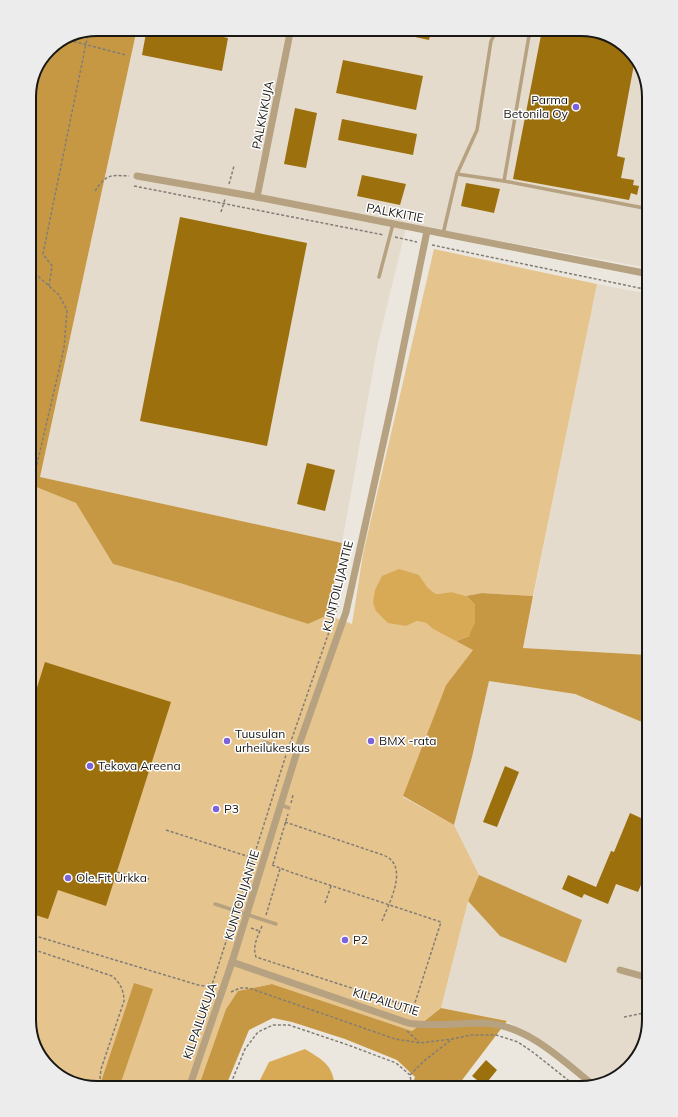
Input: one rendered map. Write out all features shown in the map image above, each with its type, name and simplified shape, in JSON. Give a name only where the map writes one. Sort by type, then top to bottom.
[{"type":"street","name":"PALKKIKUJA","points":[[257,198],[290,38]]},
{"type":"street","name":"PALKKITIE","points":[[137,176],[642,273]]},
{"type":"street","name":"KUNTOILIJANTIE","points":[[232,962],[297,753],[346,612],[428,231]]},
{"type":"street","name":"KILPAILUTIE","points":[[232,962],[408,1023],[433,1025],[484,1023],[506,1026],[530,1037],[568,1064],[587,1080]]},
{"type":"street","name":"KILPAILUKUJA","points":[[191,1081],[232,962]]},
{"type":"street","points":[[620,970],[642,976]]},
{"type":"lane","points":[[443,234],[457,174],[477,130],[490,41],[493,36]]},
{"type":"lane","points":[[504,181],[529,36]]},
{"type":"lane","points":[[457,174],[504,181],[642,208]]},
{"type":"lane","points":[[380,277],[393,224]]},
{"type":"lane","points":[[264,742],[297,753]]},
{"type":"lane","points":[[281,805],[289,808]]},
{"type":"lane","points":[[215,904],[276,924]]},
{"type":"path","points":[[49,286],[52,266],[43,254],[87,37]]},
{"type":"path","points":[[72,41],[126,55]]},
{"type":"path","points":[[95,191],[104,179],[114,176],[137,176]]},
{"type":"path","points":[[36,274],[59,295],[67,310],[64,348],[36,468]]},
{"type":"path","points":[[211,988],[288,750],[339,600]]},
{"type":"path","points":[[285,822],[380,854],[390,859],[395,867],[396,884],[382,921]]},
{"type":"path","points":[[166,830],[253,858]]},
{"type":"path","points":[[272,865],[441,922],[406,1030],[420,1043]]},
{"type":"path","points":[[280,868],[254,946],[256,957],[413,1008]]},
{"type":"path","points":[[117,872],[137,878],[151,879]]},
{"type":"path","points":[[325,903],[331,886]]},
{"type":"path","points":[[36,936],[211,988]]},
{"type":"path","points":[[36,950],[112,976],[120,984],[124,994],[124,1001],[101,1069],[101,1081]]},
{"type":"path","points":[[208,984],[211,988]]},
{"type":"path","points":[[624,1017],[642,1013]]},
{"type":"path","points":[[232,1081],[245,1049],[258,1032],[273,1025],[289,1025],[396,1063],[410,1075],[411,1081]]},
{"type":"path","points":[[410,1075],[424,1061],[452,1039]]},
{"type":"shaded area","points":[[135,36],[585,36],[601,39],[615,46],[632,63],[639,77],[642,97],[642,267],[407,224],[378,343],[342,543],[40,477]]},
{"type":"shaded area","points":[[135,36],[40,477],[342,543],[328,615],[308,624],[183,584],[113,564],[76,503],[36,487],[36,93],[38,81],[46,63],[63,46],[85,37]]},
{"type":"shaded area","name":"Tuusulan urheilukeskus","points":[[434,249],[597,284],[533,596],[482,593],[466,596],[452,592],[436,594],[428,588],[419,575],[406,626],[417,621],[426,623],[433,629],[474,649],[446,685],[403,797],[454,825],[479,875],[468,901],[441,1008],[412,1031],[272,984],[238,991],[226,1009],[200,1081],[93,1081],[70,1075],[57,1066],[46,1054],[39,1040],[36,1020],[36,486],[76,503],[113,564],[193,587],[308,624],[328,615],[352,624],[363,554]]},
{"type":"shaded area","points":[[597,284],[642,293],[642,655],[523,648]]},
{"type":"shaded area","points":[[399,569],[419,575],[428,588],[436,594],[452,592],[466,596],[475,605],[475,623],[469,636],[456,641],[433,629],[426,623],[417,621],[406,626],[388,623],[376,611],[373,603],[375,590],[382,576]]},
{"type":"shaded area","points":[[482,593],[533,596],[523,648],[642,655],[642,722],[575,694],[489,681],[472,757],[454,825],[403,796],[446,685],[473,650],[456,641],[469,636],[475,605],[466,596]]},
{"type":"shaded area","points":[[489,681],[575,694],[642,722],[642,1020],[640,1036],[634,1051],[621,1066],[608,1075],[589,1080],[540,1041],[507,1021],[441,1008],[468,901],[500,936],[566,963],[582,920],[479,875],[454,825],[472,757]]},
{"type":"shaded area","points":[[479,875],[582,920],[566,963],[500,936],[468,901]]},
{"type":"shaded area","points":[[134,983],[153,989],[121,1081],[101,1081]]},
{"type":"shaded area","points":[[272,984],[412,1031],[441,1008],[507,1021],[461,1081],[414,1081],[415,1077],[397,1060],[345,1039],[292,1022],[273,1018],[249,1030],[228,1081],[200,1081],[226,1009],[238,991]]},
{"type":"shaded area","points":[[305,1049],[329,1067],[334,1081],[260,1081],[269,1062]]},
{"type":"building","points":[[145,36],[219,36],[228,38],[222,71],[142,55]]},
{"type":"building","points":[[410,36],[430,36],[429,40]]},
{"type":"building","name":"Parma Betonila Oy","points":[[541,36],[593,37],[615,46],[627,57],[634,66],[617,156],[625,158],[621,178],[634,180],[633,185],[639,186],[637,195],[631,193],[629,200],[513,179]]},
{"type":"building","points":[[343,60],[423,76],[416,110],[336,93]]},
{"type":"building","points":[[295,108],[317,113],[306,168],[284,164]]},
{"type":"building","points":[[342,119],[417,134],[413,155],[338,140]]},
{"type":"building","points":[[362,175],[406,184],[400,205],[357,196]]},
{"type":"building","points":[[466,183],[500,189],[494,213],[461,206]]},
{"type":"building","points":[[180,217],[307,243],[267,446],[140,421]]},
{"type":"building","points":[[307,463],[335,470],[325,511],[297,504]]},
{"type":"building","name":"Tekova Areena","points":[[45,662],[171,702],[106,906],[58,890],[48,919],[36,915],[36,691]]},
{"type":"building","points":[[505,766],[519,772],[497,827],[483,822]]},
{"type":"building","points":[[630,813],[641,818],[642,816],[642,883],[638,892],[616,884],[608,904],[584,894],[582,898],[562,889],[568,875],[596,887],[611,851],[614,852]]},
{"type":"building","points":[[486,1060],[497,1070],[488,1081],[478,1081],[472,1076]]},
{"type":"place","name":"Parma Betonila Oy","points":[[576,107]]},
{"type":"place","name":"Tuusulan urheilukeskus","points":[[227,741]]},
{"type":"place","name":"BMX -rata","points":[[371,741]]},
{"type":"place","name":"Tekova Areena","points":[[90,766]]},
{"type":"place","name":"P3","points":[[216,809]]},
{"type":"place","name":"Ole.Fit Urkka","points":[[68,878]]},
{"type":"place","name":"P2","points":[[345,940]]}]
